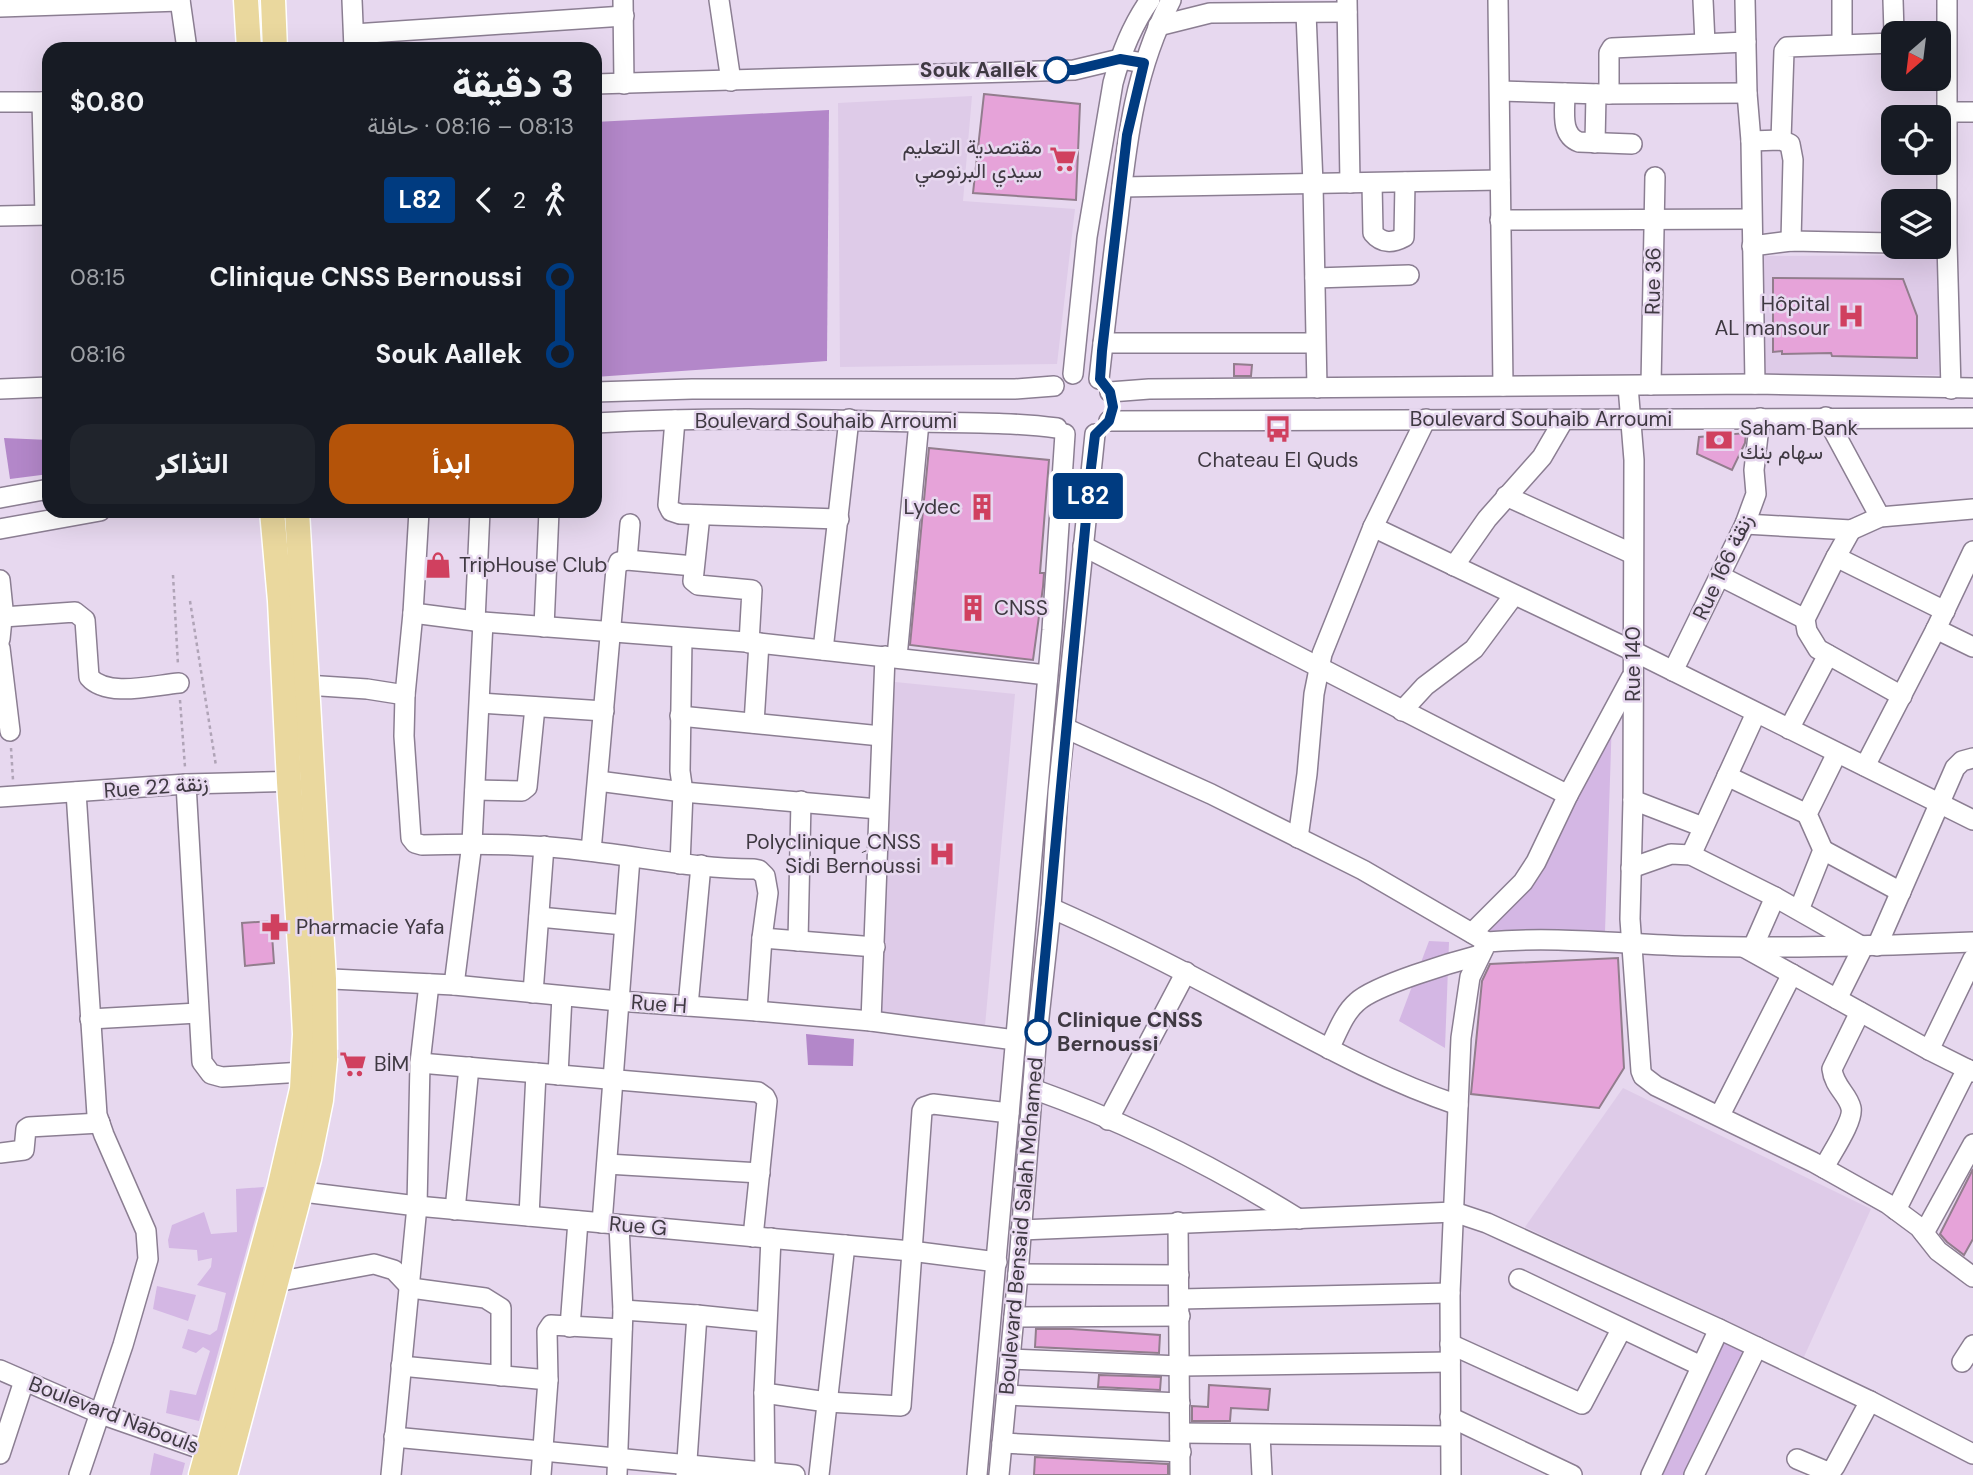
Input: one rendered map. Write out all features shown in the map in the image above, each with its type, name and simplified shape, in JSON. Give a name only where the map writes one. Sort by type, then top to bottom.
[{"type":"main road","points":[[246,0],[249,42]]},
{"type":"main road","points":[[273,0],[275,42]]},
{"type":"main road","points":[[216,1465],[290,1190],[317,1125],[326,1031],[313,978],[300,781],[273,518]]},
{"type":"main road","points":[[297,518],[306,685],[300,781]]},
{"type":"main road","points":[[216,1465],[276,1282],[290,1190],[313,978]]},
{"type":"street","points":[[352,0],[354,41],[624,8],[624,84]]},
{"type":"street","points":[[719,0],[731,81]]},
{"type":"street","points":[[1073,374],[1087,237],[1114,83],[1120,59],[1133,28],[1150,0]]},
{"type":"street","points":[[1105,386],[1084,373],[1073,374],[1054,386],[1048,400],[1049,415],[1061,431],[1080,438],[1102,428],[1113,407],[1105,386],[1103,343],[1127,135],[1144,63],[1157,26],[1171,0]]},
{"type":"street","points":[[1498,0],[1503,386]]},
{"type":"street","points":[[1703,0],[1705,43]]},
{"type":"street","points":[[1745,0],[1751,141],[1755,384]]},
{"type":"street","points":[[1842,0],[1842,44]]},
{"type":"street","points":[[1893,0],[1894,21]]},
{"type":"street","points":[[1945,21],[1947,0]]},
{"type":"street","points":[[0,7],[180,1],[186,42]]},
{"type":"street","points":[[1157,26],[1210,13],[1306,13],[1347,6],[1350,183]]},
{"type":"street","points":[[1306,13],[1317,388]]},
{"type":"street","points":[[1595,143],[1612,48],[1746,42]]},
{"type":"street","points":[[1781,140],[1784,51],[1791,46],[1881,43]]},
{"type":"street","points":[[602,84],[1074,70],[1120,59],[1144,63]]},
{"type":"street","points":[[1074,70],[1137,88]]},
{"type":"street","points":[[1500,91],[1602,94],[1747,93]]},
{"type":"street","points":[[1564,93],[1566,132],[1571,139],[1632,144]]},
{"type":"street","points":[[0,102],[42,102]]},
{"type":"street","points":[[1951,112],[1973,112]]},
{"type":"street","points":[[1751,141],[1781,140],[1790,144],[1791,242]]},
{"type":"street","name":"Rue 36","points":[[1651,385],[1655,177]]},
{"type":"street","points":[[1122,187],[1500,180]]},
{"type":"street","points":[[1372,183],[1373,233],[1383,241],[1390,242],[1404,237],[1405,182]]},
{"type":"street","points":[[0,216],[42,215]]},
{"type":"street","points":[[1500,220],[1751,219]]},
{"type":"street","points":[[1752,246],[1791,242],[1881,243]]},
{"type":"street","points":[[1944,259],[1951,389]]},
{"type":"street","points":[[1315,278],[1409,275]]},
{"type":"street","points":[[1103,343],[1315,343]]},
{"type":"street","name":"Boulevard Souhaib Arroumi","points":[[1105,386],[1149,389],[1755,384],[1973,388]]},
{"type":"street","name":"Boulevard Souhaib Arroumi","points":[[602,392],[692,389],[1015,389],[1054,386]]},
{"type":"street","name":"Rue 140","points":[[1628,386],[1632,419],[1633,554],[1631,943],[1638,1053],[1643,1076],[1656,1086],[1720,1115]]},
{"type":"street","points":[[0,389],[42,387]]},
{"type":"street","points":[[1826,417],[1880,517]]},
{"type":"street","name":"Rue 166 زنقة","points":[[1673,671],[1745,524],[1756,494],[1754,470],[1760,418]]},
{"type":"street","name":"Boulevard Souhaib Arroumi","points":[[1102,428],[1426,419],[1563,421],[1973,418]]},
{"type":"street","points":[[823,650],[849,419]]},
{"type":"street","name":"Boulevard Souhaib Arroumi","points":[[602,423],[849,419],[974,422],[1061,431]]},
{"type":"street","points":[[1298,838],[1318,668],[1328,635],[1373,527],[1426,419]]},
{"type":"street","points":[[675,420],[668,505],[671,511],[700,515],[839,519]]},
{"type":"street","points":[[1454,566],[1506,496],[1542,457],[1563,421]]},
{"type":"street","points":[[871,1021],[881,736],[919,422]]},
{"type":"street","name":"Boulevard Bensaid Salah Mohamed","points":[[999,1475],[1051,908],[1058,792],[1083,546],[1102,428]]},
{"type":"street","name":"Boulevard Bensaid Salah Mohamed","points":[[977,1475],[1047,675],[1061,431]]},
{"type":"street","points":[[0,498],[42,490]]},
{"type":"street","points":[[1506,496],[1633,554]]},
{"type":"street","points":[[1745,524],[1851,530],[1880,517],[1973,509]]},
{"type":"street","points":[[700,515],[693,581],[698,585],[751,590],[754,723]]},
{"type":"street","points":[[0,530],[63,518]]},
{"type":"street","points":[[419,518],[404,736],[411,838],[422,845],[472,843],[544,846],[680,864],[754,869],[762,873],[768,884],[757,1011]]},
{"type":"street","points":[[454,985],[472,843],[480,703],[480,518]]},
{"type":"street","points":[[544,627],[549,518]]},
{"type":"street","points":[[627,560],[630,524]]},
{"type":"street","points":[[1373,527],[1633,651],[1973,820]]},
{"type":"street","points":[[1851,530],[1805,619],[1807,631],[1818,649],[1902,696]]},
{"type":"street","points":[[1083,546],[1568,795]]},
{"type":"street","points":[[1865,766],[1973,551]]},
{"type":"street","points":[[1836,557],[1940,620],[1973,647]]},
{"type":"street","points":[[591,851],[616,569],[619,562],[627,560],[694,566]]},
{"type":"street","points":[[1720,576],[1805,619]]},
{"type":"street","points":[[0,580],[3,617],[0,639]]},
{"type":"street","points":[[1402,710],[1425,686],[1474,649],[1514,595]]},
{"type":"street","points":[[3,617],[75,612],[80,614],[85,620],[89,677],[95,684],[111,690],[179,683]]},
{"type":"street","points":[[413,613],[544,627],[754,643],[1047,675]]},
{"type":"street","points":[[680,864],[683,792],[680,771],[682,638]]},
{"type":"street","points":[[0,648],[10,730]]},
{"type":"street","points":[[1789,729],[1828,655]]},
{"type":"street","points":[[1451,1475],[1450,1293],[1461,1038],[1468,988],[1479,944],[1536,862],[1568,795],[1633,675]]},
{"type":"street","points":[[306,685],[367,689],[405,695]]},
{"type":"street","points":[[480,703],[604,711]]},
{"type":"street","points":[[475,790],[522,791],[527,786],[535,707]]},
{"type":"street","points":[[1690,855],[1756,713]]},
{"type":"street","points":[[680,716],[881,736]]},
{"type":"street","points":[[1065,728],[1211,794],[1401,890],[1479,944]]},
{"type":"street","points":[[1807,814],[1837,753]]},
{"type":"street","points":[[1837,999],[1901,892],[1955,768],[1962,761],[1973,758]]},
{"type":"street","points":[[1727,776],[1807,814],[1823,850],[1901,892]]},
{"type":"street","name":"Rue 22 زنقة","points":[[7,796],[186,784],[300,781]]},
{"type":"street","points":[[598,781],[683,792],[878,809]]},
{"type":"street","points":[[186,784],[202,1062],[211,1074],[222,1077],[303,1072]]},
{"type":"street","points":[[76,792],[94,1090],[100,1124],[141,1218],[148,1242],[145,1276],[79,1475]]},
{"type":"street","points":[[1633,800],[1703,827]]},
{"type":"street","points":[[797,941],[801,801]]},
{"type":"street","points":[[533,993],[544,846]]},
{"type":"street","points":[[1798,911],[1823,850]]},
{"type":"street","points":[[1631,868],[1671,855],[1690,855],[1870,947]]},
{"type":"street","points":[[618,1467],[622,1319],[607,1164],[630,858]]},
{"type":"street","points":[[688,1006],[701,866]]},
{"type":"street","points":[[1749,947],[1775,897]]},
{"type":"street","points":[[1051,908],[1186,972],[1329,1049],[1408,1087],[1458,1105]]},
{"type":"street","points":[[539,917],[624,925]]},
{"type":"street","points":[[762,938],[875,947]]},
{"type":"street","points":[[1329,1049],[1347,1014],[1358,1000],[1435,968],[1479,944],[1525,940],[1749,947],[1870,947],[1973,942]]},
{"type":"street","points":[[1749,947],[1929,1051],[1970,1071],[1896,1210]]},
{"type":"street","points":[[1929,1051],[1973,959]]},
{"type":"street","points":[[1108,1120],[1186,972]]},
{"type":"street","points":[[1792,974],[1720,1115],[1824,1168],[1896,1210],[1924,1233],[1938,1251],[1973,1277]]},
{"type":"street","name":"Rue H","points":[[313,978],[454,985],[871,1021],[1015,1040]]},
{"type":"street","points":[[391,1475],[411,1289],[417,1206],[420,1063],[429,984]]},
{"type":"street","points":[[558,1074],[562,996]]},
{"type":"street","points":[[1824,1168],[1850,1119],[1851,1108],[1833,1080],[1832,1069],[1860,1012]]},
{"type":"street","points":[[90,1020],[198,1013]]},
{"type":"street","points":[[420,1063],[762,1094],[767,1101],[760,1174],[766,1322],[765,1474]]},
{"type":"street","points":[[455,1210],[469,1067]]},
{"type":"street","points":[[529,1216],[536,1073]]},
{"type":"street","points":[[1033,1088],[1108,1120],[1245,1186],[1300,1220]]},
{"type":"street","points":[[764,1393],[827,1402],[901,1406],[920,1118],[924,1107],[933,1104],[1009,1113]]},
{"type":"street","points":[[0,1153],[23,1150],[26,1129],[29,1128],[100,1124]]},
{"type":"street","points":[[1924,1233],[1973,1143]]},
{"type":"street","points":[[607,1164],[760,1174]]},
{"type":"street","name":"Rue G","points":[[290,1190],[455,1210],[911,1251],[997,1262]]},
{"type":"street","points":[[1021,1230],[1454,1213],[1487,1223],[1719,1329],[1973,1454]]},
{"type":"street","points":[[570,1326],[578,1221]]},
{"type":"street","points":[[1178,1222],[1181,1475]]},
{"type":"street","points":[[819,1475],[845,1245]]},
{"type":"street","points":[[276,1282],[374,1264],[394,1269],[411,1289],[485,1298],[501,1308],[501,1376]]},
{"type":"street","points":[[1018,1274],[1179,1275]]},
{"type":"street","points":[[1519,1279],[1621,1330],[1702,1366]]},
{"type":"street","points":[[1014,1317],[1450,1293]]},
{"type":"street","points":[[541,1475],[548,1380],[547,1331],[551,1325],[570,1326],[622,1319],[697,1315],[766,1322]]},
{"type":"street","points":[[687,1470],[697,1315]]},
{"type":"street","points":[[1651,1475],[1719,1329]]},
{"type":"street","points":[[1010,1359],[1181,1366],[1450,1353],[1582,1404],[1621,1330]]},
{"type":"street","points":[[1694,1475],[1757,1347]]},
{"type":"street","points":[[401,1366],[548,1380]]},
{"type":"street","name":"Boulevard Nabouls","points":[[0,1370],[216,1465]]},
{"type":"street","points":[[0,1454],[24,1381]]},
{"type":"street","points":[[1007,1395],[1180,1403]]},
{"type":"street","points":[[1797,1459],[1830,1473],[1870,1401]]},
{"type":"street","points":[[1002,1443],[1180,1442],[1260,1435],[1450,1427],[1572,1475]]},
{"type":"street","points":[[1260,1435],[1262,1475]]},
{"type":"street","points":[[394,1437],[542,1451],[618,1467],[795,1475]]},
{"type":"path","points":[[190,601],[219,783]]},
{"type":"path","points":[[7,796],[10,730]]},
{"type":"shaded area","points":[[972,96],[963,201],[1075,209],[1057,364],[840,367],[838,103]]},
{"type":"shaded area","points":[[829,110],[827,361],[602,377],[602,122]]},
{"type":"shaded area","name":"Hôpital AL mansour","points":[[1881,255],[1881,259],[1938,259],[1939,375],[1765,377],[1763,256]]},
{"type":"shaded area","points":[[4,438],[42,440],[42,475],[10,479]]},
{"type":"shaded area","name":"Polyclinique ِCNSS Sidi Bernoussi","points":[[895,682],[1015,694],[985,1026],[874,1013]]},
{"type":"shaded area","points":[[1612,718],[1605,932],[1481,932],[1528,885]]},
{"type":"shaded area","points":[[1429,941],[1449,942],[1445,1048],[1399,1021]]},
{"type":"shaded area","points":[[806,1034],[854,1039],[853,1066],[808,1065]]},
{"type":"shaded area","points":[[1623,1088],[1871,1209],[1803,1359],[1525,1227]]},
{"type":"shaded area","points":[[264,1187],[199,1421],[166,1413],[170,1390],[196,1395],[210,1351],[203,1347],[196,1353],[182,1348],[188,1329],[210,1335],[217,1330],[226,1293],[197,1285],[211,1267],[212,1258],[198,1261],[197,1250],[169,1248],[172,1225],[204,1212],[211,1234],[237,1232],[236,1189]]},
{"type":"shaded area","points":[[157,1286],[196,1295],[188,1321],[153,1309]]},
{"type":"shaded area","points":[[1725,1341],[1745,1351],[1685,1475],[1660,1475]]},
{"type":"shaded area","points":[[154,1453],[185,1463],[182,1475],[150,1475]]},
{"type":"building","points":[[984,94],[1080,104],[1076,200],[973,193]]},
{"type":"building","points":[[1773,278],[1903,279],[1917,316],[1917,358],[1773,352]]},
{"type":"building","points":[[1234,364],[1252,365],[1251,376],[1234,376]]},
{"type":"building","points":[[1746,433],[1745,443],[1732,470],[1697,454],[1699,437]]},
{"type":"building","points":[[929,448],[1049,460],[1040,573],[1044,573],[1043,587],[1033,660],[910,645]]},
{"type":"building","points":[[271,921],[274,963],[245,966],[242,923]]},
{"type":"building","points":[[1618,958],[1624,1068],[1599,1108],[1471,1094],[1482,981],[1490,964]]},
{"type":"building","points":[[1973,1169],[1973,1239],[1964,1255],[1940,1234]]},
{"type":"building","points":[[1036,1329],[1160,1335],[1159,1353],[1035,1347]]},
{"type":"building","points":[[1099,1375],[1161,1377],[1160,1390],[1098,1387]]},
{"type":"building","points":[[1209,1385],[1270,1389],[1268,1410],[1231,1408],[1230,1421],[1192,1421],[1192,1406],[1208,1407]]},
{"type":"building","points":[[1035,1457],[1168,1464],[1168,1475],[1034,1475]]},
{"type":"bus line","name":"L82","points":[[1038,1032],[1051,908],[1058,792],[1090,476],[1095,435],[1109,421],[1113,407],[1110,392],[1100,379],[1102,351],[1127,135],[1144,63],[1120,59],[1074,70],[1057,70]]},
{"type":"place","name":"Souk Aallek","points":[[1057,70]]},
{"type":"place","name":"مقتصدية التعليم سيدي البرنوصي","points":[[1063,159]]},
{"type":"place","name":"Hôpital AL mansour","points":[[1851,316]]},
{"type":"place","name":"Chateau El Quds","points":[[1278,429]]},
{"type":"place","name":"Saham Bank سهام بنك","points":[[1719,440]]},
{"type":"place","name":"Lydec","points":[[982,507]]},
{"type":"place","name":"TripHouse Club","points":[[438,565]]},
{"type":"place","name":"CNSS","points":[[973,608]]},
{"type":"place","name":"Polyclinique ِCNSS Sidi Bernoussi","points":[[942,854]]},
{"type":"place","name":"Pharmacie Yafa","points":[[275,927]]},
{"type":"place","name":"Clinique CNSS Bernoussi","points":[[1038,1032]]},
{"type":"place","name":"BİM","points":[[353,1064]]}]
